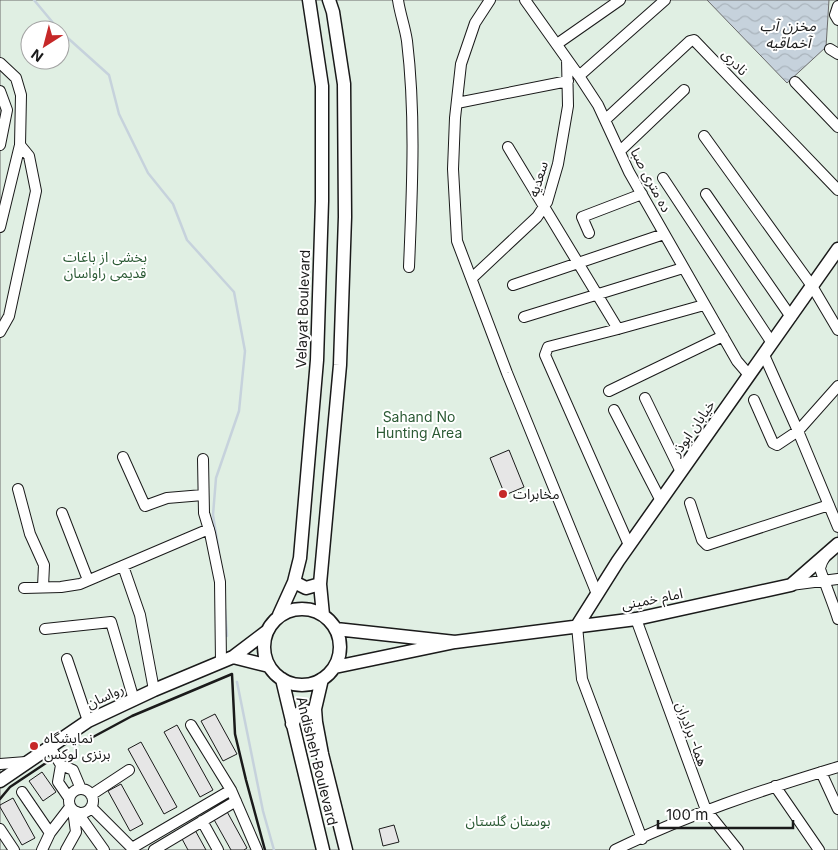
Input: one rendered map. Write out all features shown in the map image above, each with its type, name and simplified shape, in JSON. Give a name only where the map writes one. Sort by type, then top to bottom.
[{"type":"main road","name":"Velayat Boulevard","points":[[279,615],[294,582],[300,558],[317,360],[322,200],[322,86],[309,0]]},
{"type":"main road","points":[[323,615],[320,584],[340,365],[345,216],[344,84],[333,12],[329,0]]},
{"type":"main road","name":"خیابان ابوذر","points":[[577,626],[629,545],[838,249]]},
{"type":"main road","name":"امام خمینی","points":[[455,642],[636,619],[792,585],[838,544]]},
{"type":"main road","points":[[294,582],[306,588],[320,584]]},
{"type":"main road","points":[[301,608],[323,615],[336,628],[340,641],[335,667],[322,679],[312,684],[292,684],[282,679],[269,666],[264,649],[266,632],[279,615],[290,610],[301,608]]},
{"type":"main road","points":[[336,628],[455,642]]},
{"type":"main road","name":"رواسان","points":[[0,781],[88,721],[227,659],[266,632]]},
{"type":"main road","points":[[335,667],[455,642]]},
{"type":"main road","points":[[227,659],[269,666]]},
{"type":"main road","name":"Andisheh Boulevard","points":[[282,679],[323,850]]},
{"type":"main road","name":"Andisheh Boulevard","points":[[322,679],[315,709],[316,722],[346,850]]},
{"type":"main road","points":[[292,724],[297,715],[302,711],[310,712],[316,722]]},
{"type":"street","points":[[398,0],[407,39],[412,106],[409,267]]},
{"type":"street","points":[[490,0],[475,23],[462,64],[457,103],[453,169],[457,241],[507,373],[597,594]]},
{"type":"street","points":[[557,44],[620,0]]},
{"type":"street","points":[[579,76],[665,0]]},
{"type":"street","name":"ده متری صبا","points":[[531,2],[598,105],[642,194],[683,268],[737,361],[749,375]]},
{"type":"street","points":[[838,6],[835,15],[838,20]]},
{"type":"street","name":"نادری","points":[[605,120],[690,41],[694,40],[838,190]]},
{"type":"street","name":"سعدیه","points":[[472,278],[537,217],[547,202],[558,164],[568,106],[566,58]]},
{"type":"street","points":[[0,63],[16,78],[21,95],[20,145],[0,228]]},
{"type":"street","points":[[457,103],[568,81]]},
{"type":"street","points":[[795,82],[838,127]]},
{"type":"street","points":[[620,151],[684,90]]},
{"type":"street","points":[[0,91],[6,110],[0,145]]},
{"type":"street","points":[[704,136],[812,286],[838,330]]},
{"type":"street","points":[[0,332],[9,316],[36,190],[29,156],[20,145]]},
{"type":"street","points":[[508,147],[618,329]]},
{"type":"street","points":[[663,178],[772,343]]},
{"type":"street","points":[[589,233],[582,217],[642,194]]},
{"type":"street","points":[[706,194],[791,317]]},
{"type":"street","points":[[513,285],[664,234]]},
{"type":"street","points":[[524,317],[683,268]]},
{"type":"street","points":[[629,545],[544,355],[545,350],[548,347],[704,305]]},
{"type":"street","points":[[609,391],[722,336]]},
{"type":"street","points":[[764,355],[838,527]]},
{"type":"street","points":[[754,400],[775,445],[798,431],[838,386]]},
{"type":"street","points":[[645,398],[681,472]]},
{"type":"street","points":[[614,410],[661,500]]},
{"type":"street","points":[[123,456],[145,506],[167,498],[203,495]]},
{"type":"street","points":[[203,459],[204,513],[218,566],[227,659]]},
{"type":"street","points":[[18,489],[30,534],[44,565],[43,587]]},
{"type":"street","points":[[690,503],[702,540],[707,545],[829,505]]},
{"type":"street","points":[[62,513],[88,580]]},
{"type":"street","points":[[24,588],[60,587],[80,584],[209,529]]},
{"type":"street","points":[[826,556],[820,570],[838,619]]},
{"type":"street","points":[[123,566],[140,615],[154,690]]},
{"type":"street","points":[[792,585],[838,579]]},
{"type":"street","name":"هما- برادران","points":[[636,619],[706,810],[738,850]]},
{"type":"street","points":[[45,629],[111,622],[134,700]]},
{"type":"street","points":[[577,626],[582,679],[642,839]]},
{"type":"street","points":[[67,659],[88,721]]},
{"type":"street","points":[[191,725],[231,790],[257,850]]},
{"type":"street","points":[[50,747],[61,764],[73,770],[81,789]]},
{"type":"street","points":[[0,764],[26,762]]},
{"type":"street","points":[[61,764],[58,782],[72,807],[104,850]]},
{"type":"street","points":[[615,850],[706,810],[838,767]]},
{"type":"street","points":[[91,795],[129,770]]},
{"type":"street","points":[[821,772],[838,809]]},
{"type":"street","points":[[775,786],[819,850]]},
{"type":"street","points":[[66,850],[76,832],[72,807],[73,792],[81,789],[91,795],[93,803],[85,812],[72,807]]},
{"type":"street","points":[[91,807],[132,848],[231,790]]},
{"type":"street","points":[[22,792],[50,833]]},
{"type":"street","points":[[154,850],[168,847],[202,821],[236,801]]},
{"type":"street","points":[[42,850],[50,833],[72,807]]},
{"type":"street","points":[[202,821],[218,850]]},
{"type":"street","points":[[0,829],[14,850]]},
{"type":"green space","name":"Sahand No Hunting Area","points":[[0,0],[838,0],[838,850],[0,850]]},
{"type":"water","name":"مخزن آب آخماقیه","points":[[707,0],[829,0],[826,47],[787,83]]},
{"type":"building","points":[[509,450],[524,487],[505,495],[490,458]]},
{"type":"building","points":[[215,714],[237,754],[223,761],[201,721]]},
{"type":"building","points":[[177,725],[213,790],[200,797],[164,732]]},
{"type":"building","points":[[141,742],[177,807],[164,814],[128,749]]},
{"type":"building","points":[[42,772],[56,792],[43,801],[29,781]]},
{"type":"building","points":[[121,784],[143,824],[130,831],[108,791]]},
{"type":"building","points":[[13,798],[35,838],[22,845],[0,807],[0,805]]},
{"type":"building","points":[[225,808],[247,848],[244,850],[231,850],[212,816]]},
{"type":"building","points":[[394,825],[399,842],[383,846],[379,829]]},
{"type":"building","points":[[195,830],[206,850],[188,850],[181,837]]},
{"type":"waterway","points":[[34,0],[51,20]]},
{"type":"waterway","points":[[70,40],[109,75],[119,114],[148,173],[173,204],[187,240],[234,292],[245,351],[239,411],[216,478],[213,515],[219,552]]},
{"type":"waterway","points":[[225,609],[227,636]]},
{"type":"waterway","points":[[237,682],[263,811],[274,850]]},
{"type":"wall","points":[[80,744],[132,716],[232,674],[235,734],[265,850]]},
{"type":"wall","points":[[0,799],[10,787],[49,761]]},
{"type":"place","name":"مخابرات","points":[[503,494]]},
{"type":"place","name":"نمایشگاه برنزی لوکس","points":[[34,746]]},
{"type":"park label","name":"بخشی از باغات قدیمی راواسان","points":[[105,266]]},
{"type":"park label","name":"بوستان گلستان","points":[[508,821]]}]
